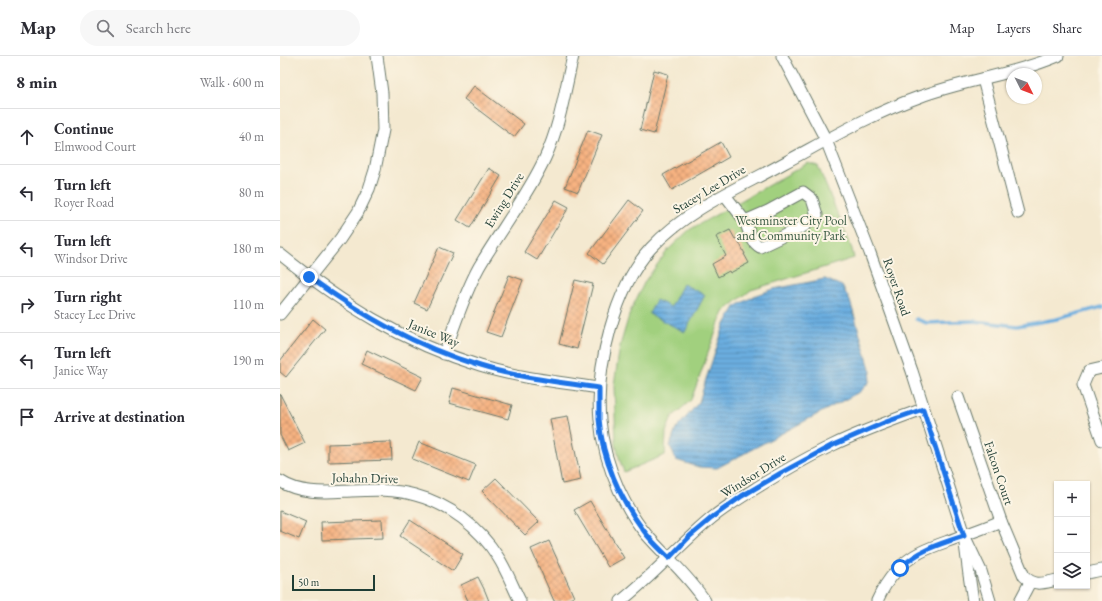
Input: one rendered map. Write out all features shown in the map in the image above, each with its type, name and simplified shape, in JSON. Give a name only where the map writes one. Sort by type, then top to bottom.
[{"type":"street","points":[[280,314],[340,239],[358,212],[369,189],[375,170],[383,130],[382,93],[377,56]]},
{"type":"street","name":"Ewing Drive","points":[[444,354],[466,295],[479,268],[546,158],[559,118],[573,56]]},
{"type":"street","name":"Royer Road","points":[[782,56],[826,140],[870,253],[912,372],[964,536],[981,571],[990,601]]},
{"type":"street","name":"Stacey Lee Drive","points":[[705,601],[692,584],[645,532],[629,509],[614,477],[604,448],[599,420],[599,388],[604,358],[615,314],[626,286],[638,264],[651,248],[670,230],[690,215],[725,194],[855,125],[900,104],[946,87],[1027,68],[1058,56]]},
{"type":"street","points":[[983,79],[1018,213]]},
{"type":"street","points":[[725,194],[745,221],[752,240],[760,247],[804,226],[818,215],[812,199],[803,192],[768,211],[745,221]]},
{"type":"street","name":"Janice Way","points":[[280,254],[309,277],[356,309],[379,323],[418,343],[444,354],[481,366],[526,377],[599,388]]},
{"type":"street","points":[[1102,368],[1089,371],[1083,385],[1102,440]]},
{"type":"street","name":"Falcon Court","points":[[877,601],[890,579],[908,560],[926,550],[1001,521],[958,397]]},
{"type":"street","name":"Windsor Drive","points":[[621,601],[638,588],[690,536],[714,516],[742,496],[833,445],[886,422],[923,409]]},
{"type":"street","name":"Johahn Drive","points":[[280,481],[295,488],[307,491],[395,491],[414,494],[437,502],[476,529],[489,544],[499,558],[520,601]]},
{"type":"street","points":[[1001,521],[1024,576],[1030,582],[1038,584],[1054,581]]},
{"type":"street","name":"Royer Road","points":[[964,536],[973,601]]},
{"type":"street","points":[[1090,572],[1102,570]]},
{"type":"street","points":[[1020,601],[1030,582]]},
{"type":"green space","name":"Westminster City Pool and Community Park","points":[[808,163],[818,166],[852,249],[854,258],[751,290],[723,312],[691,400],[672,417],[666,432],[665,455],[624,472],[616,445],[614,385],[620,346],[630,312],[645,281],[668,250],[689,230]]},
{"type":"water","points":[[825,279],[842,286],[850,301],[871,372],[869,382],[861,391],[717,468],[699,467],[676,460],[670,446],[676,429],[699,402],[724,326],[735,307],[756,295],[774,289]]},
{"type":"water","points":[[683,284],[705,295],[685,332],[649,314],[656,300],[671,307]]},
{"type":"building","points":[[654,70],[668,74],[654,134],[640,130]]},
{"type":"building","points":[[474,86],[524,124],[514,137],[464,99]]},
{"type":"building","points":[[588,130],[602,135],[578,192],[565,187]]},
{"type":"building","points":[[721,142],[729,157],[672,190],[663,175]]},
{"type":"building","points":[[489,168],[501,176],[470,228],[457,220]]},
{"type":"building","points":[[556,200],[569,207],[537,260],[524,252]]},
{"type":"building","points":[[629,200],[643,211],[603,264],[589,253]]},
{"type":"building","points":[[730,230],[735,239],[737,238],[749,263],[730,273],[729,271],[718,277],[712,264],[726,256],[716,237]]},
{"type":"building","points":[[439,247],[453,253],[427,309],[414,303]]},
{"type":"building","points":[[509,275],[523,280],[501,337],[486,332]]},
{"type":"building","points":[[575,280],[593,284],[577,349],[559,344]]},
{"type":"building","points":[[313,319],[325,329],[286,377],[280,372],[280,361]]},
{"type":"building","points":[[367,350],[423,377],[416,390],[361,364]]},
{"type":"building","points":[[453,388],[512,405],[508,419],[449,403]]},
{"type":"building","points":[[280,394],[305,443],[288,451],[280,435]]},
{"type":"building","points":[[568,416],[581,480],[562,484],[550,419]]},
{"type":"building","points":[[391,442],[392,460],[328,462],[328,444]]},
{"type":"building","points":[[419,442],[476,465],[469,482],[412,459]]},
{"type":"building","points":[[496,478],[539,522],[525,535],[482,491]]},
{"type":"building","points":[[590,501],[624,558],[608,567],[574,510]]},
{"type":"building","points":[[280,511],[306,522],[299,539],[280,531]]},
{"type":"building","points":[[382,520],[383,538],[322,540],[321,522]]},
{"type":"building","points":[[410,520],[463,554],[453,571],[400,536]]},
{"type":"building","points":[[549,541],[574,597],[565,601],[554,601],[531,549]]},
{"type":"building","points":[[478,577],[489,601],[468,601],[461,585]]},
{"type":"waterway","points":[[916,319],[927,323],[974,321],[1017,326],[1057,319],[1102,307]]},
{"type":"route","points":[[309,277],[379,323],[399,334],[444,354],[481,366],[526,377],[599,388],[599,420],[604,448],[611,470],[629,509],[645,532],[669,558],[690,536],[714,516],[742,496],[781,473],[833,445],[886,422],[923,409],[964,536],[937,544],[920,552],[908,560],[900,568]]}]
